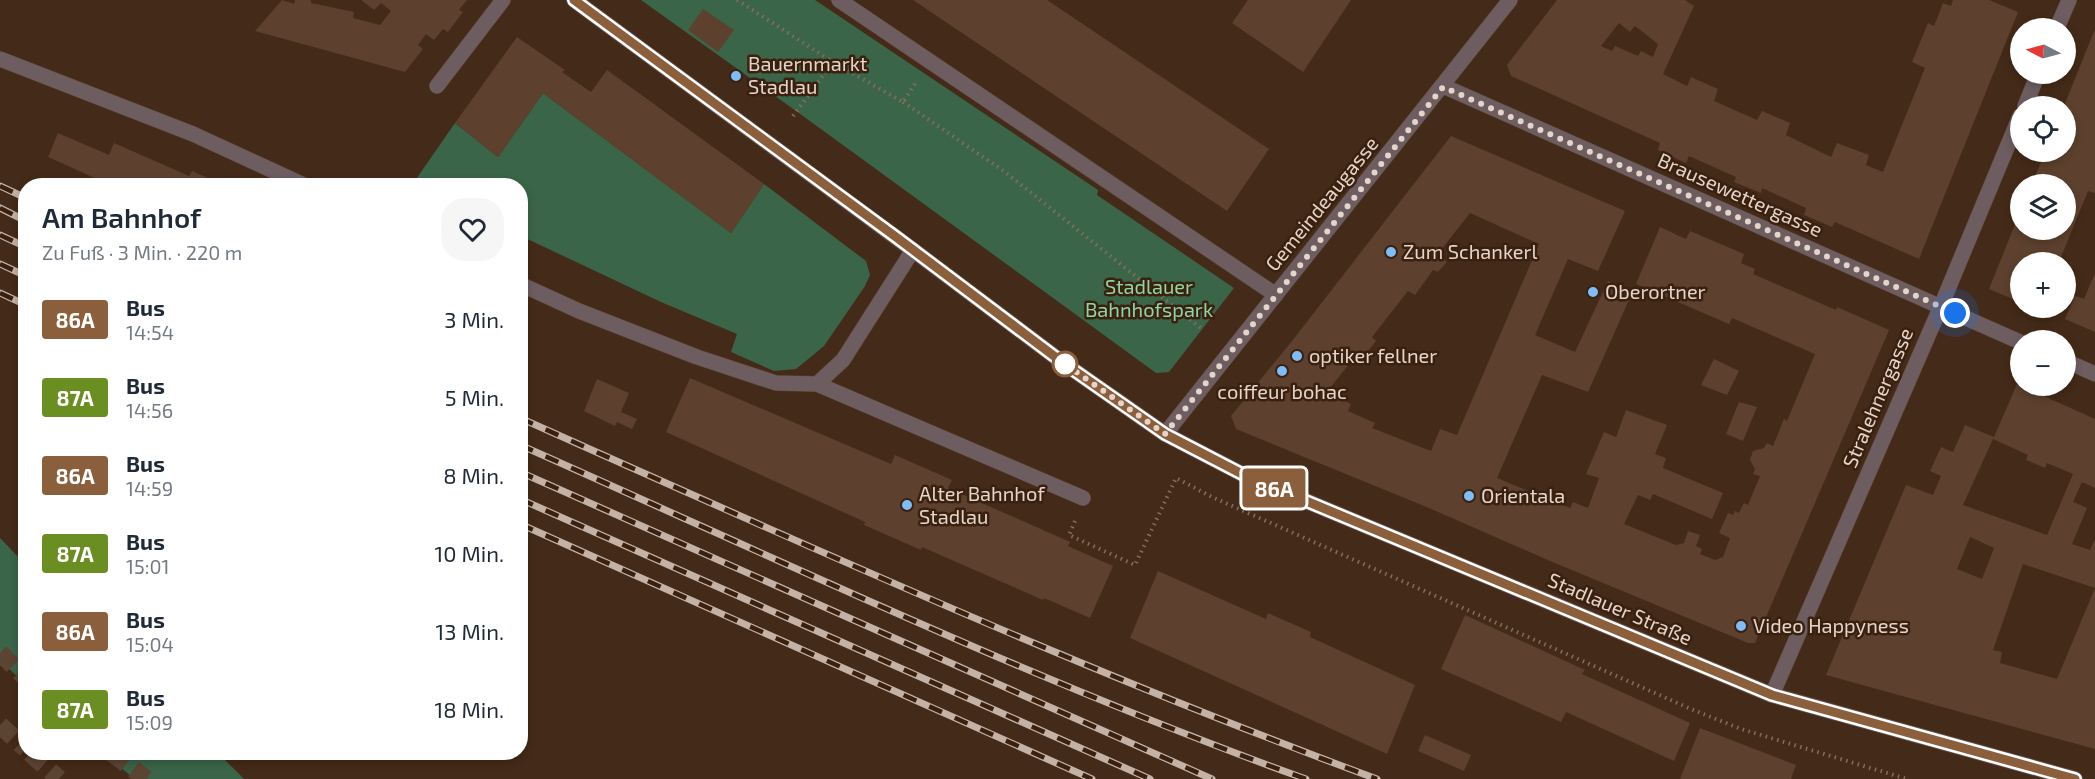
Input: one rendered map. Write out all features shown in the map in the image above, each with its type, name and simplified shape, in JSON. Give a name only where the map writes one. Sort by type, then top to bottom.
[{"type":"street","points":[[437,86],[503,0]]},
{"type":"street","name":"Stadlauer Straße","points":[[574,0],[1062,362],[1165,434],[1246,476],[1772,695],[2076,779]]},
{"type":"street","points":[[839,0],[1275,296]]},
{"type":"street","name":"Gemeindeaugasse","points":[[1165,434],[1510,0]]},
{"type":"street","points":[[2061,18],[2069,0]]},
{"type":"street","points":[[0,59],[193,134],[289,178]]},
{"type":"street","name":"Brausewettergasse","points":[[1443,87],[2010,337]]},
{"type":"street","name":"Stralehnergasse","points":[[1772,695],[1941,306],[2010,140]]},
{"type":"street","points":[[817,384],[843,360],[913,250]]},
{"type":"street","points":[[528,288],[579,311],[697,357],[776,382],[817,384],[1083,498]]},
{"type":"street","points":[[2076,366],[2095,374]]},
{"type":"path","points":[[737,0],[833,62],[903,102],[1005,172],[1202,329]]},
{"type":"path","points":[[792,116],[833,62]]},
{"type":"path","points":[[903,102],[930,62]]},
{"type":"path","points":[[1083,498],[1069,535],[1135,565],[1176,478],[1233,507],[1691,709],[1741,729],[1907,779]]},
{"type":"green space","name":"Stadlauer Bahnhofspark","points":[[641,0],[815,0],[1098,190],[1097,195],[1234,288],[1169,372],[1156,373]]},
{"type":"green space","points":[[543,93],[731,233],[764,184],[866,261],[870,275],[824,346],[796,369],[774,371],[731,352],[737,334],[661,302],[528,239],[528,178],[417,178],[455,123],[498,157]]},
{"type":"green space","points":[[0,538],[18,557],[18,677],[0,660]]},
{"type":"green space","points":[[111,760],[225,760],[244,779],[135,779]]},
{"type":"building","points":[[282,0],[294,4],[295,0],[311,0],[311,3],[354,12],[353,18],[380,25],[391,11],[381,3],[374,10],[361,0],[467,0],[459,10],[463,12],[448,32],[443,29],[434,40],[426,34],[418,45],[423,49],[405,72],[255,31]]},
{"type":"building","points":[[913,0],[1047,0],[1269,149],[1227,211]]},
{"type":"building","points":[[1248,0],[1351,0],[1303,72],[1232,23]]},
{"type":"building","points":[[1557,0],[1685,0],[1694,6],[1663,74],[1687,86],[1691,77],[1718,89],[1714,101],[1757,120],[1762,111],[1790,123],[1786,135],[1831,157],[1837,143],[1869,155],[1866,165],[1883,172],[1925,68],[1912,62],[1928,23],[1934,26],[1943,3],[1951,6],[1953,0],[1989,0],[2018,12],[2016,18],[2010,18],[2010,32],[1919,259],[1835,222],[1832,227],[1804,215],[1806,208],[1762,188],[1761,193],[1734,182],[1736,177],[1689,156],[1686,163],[1658,150],[1660,143],[1511,76],[1507,65]],"holes":[[[1619,23],[1630,32],[1635,26],[1658,44],[1653,57],[1641,51],[1638,56],[1615,46],[1612,51],[1601,46]]]},
{"type":"building","points":[[703,9],[734,30],[718,52],[688,30]]},
{"type":"building","points":[[2095,29],[2095,193],[2088,191],[2076,220],[2076,174],[2036,174],[2041,162],[2076,162],[2076,96],[2068,96],[2073,84],[2076,84],[2076,76]]},
{"type":"building","points":[[517,37],[565,70],[562,72],[591,92],[607,70],[764,184],[731,233],[543,93],[498,157],[455,123]]},
{"type":"building","points":[[58,133],[109,155],[114,143],[189,176],[192,171],[208,178],[95,178],[48,157]]},
{"type":"building","points":[[1451,136],[1625,211],[1598,271],[1568,259],[1535,335],[1575,352],[1608,281],[1633,291],[1588,392],[1542,375],[1497,478],[1570,508],[1573,502],[1588,508],[1599,478],[1586,474],[1604,432],[1616,437],[1626,410],[1667,425],[1655,454],[1666,458],[1663,468],[1723,493],[1712,519],[1653,494],[1650,500],[1638,495],[1624,524],[1676,545],[1684,543],[1688,531],[1700,535],[1696,546],[1702,549],[1700,554],[1715,560],[1723,557],[1730,538],[1719,533],[1728,513],[1733,515],[1735,511],[1739,513],[1744,503],[1748,505],[1760,476],[1753,474],[1755,469],[1750,460],[1753,451],[1764,448],[1767,443],[1773,446],[1784,419],[1787,421],[1815,354],[1732,318],[1729,324],[1636,284],[1660,227],[1686,239],[1690,231],[1744,254],[1741,263],[1755,269],[1753,274],[1889,330],[1755,643],[1748,643],[1236,429],[1231,416]],"holes":[[[1470,213],[1539,244],[1457,435],[1440,429],[1431,451],[1372,428],[1375,423],[1348,411],[1351,404],[1326,393],[1357,354],[1362,359],[1376,341],[1372,337],[1408,291],[1415,295],[1433,270],[1438,272],[1447,262],[1437,255]]]},
{"type":"building","points":[[2010,237],[2010,240],[2068,240],[2063,252],[2010,252],[2010,298],[1989,289]]},
{"type":"building","points":[[2095,273],[2095,332],[2065,319],[2076,318],[2076,296],[2084,299]]},
{"type":"building","points":[[1714,359],[1739,371],[1727,395],[1701,385]]},
{"type":"building","name":"Alter Bahnhof Stadlau","points":[[690,378],[891,464],[895,455],[952,480],[948,488],[1070,542],[1068,546],[1113,566],[1090,618],[864,525],[865,522],[666,432]]},
{"type":"building","points":[[597,379],[629,393],[621,412],[637,419],[632,429],[617,422],[615,426],[584,411]]},
{"type":"building","points":[[2012,396],[2044,396],[2095,419],[2095,488],[2082,482],[2073,502],[2087,508],[2072,544],[2090,550],[2095,539],[2095,588],[2095,749],[1826,675],[1906,485],[1933,495],[1941,476],[1930,471],[1941,447],[1953,452],[1965,425],[1994,437]],"holes":[[[1993,439],[2028,455],[2026,460],[2045,468],[2047,463],[2073,474],[2047,535],[1963,505]],[[1970,537],[1994,548],[1982,579],[1957,569]],[[2023,564],[2095,588],[2057,679],[2000,663],[2002,652],[1993,650]]]},
{"type":"building","points":[[1739,402],[1757,407],[1743,441],[1726,434]]},
{"type":"building","points":[[1158,571],[1266,619],[1268,613],[1311,632],[1310,637],[1415,685],[1387,754],[1130,638]]},
{"type":"building","points":[[1465,615],[1585,670],[1582,674],[1690,723],[1674,761],[1566,712],[1561,722],[1441,669]]},
{"type":"building","points":[[1700,728],[1796,765],[1791,779],[1680,779]]},
{"type":"building","points":[[1425,735],[1471,755],[1464,771],[1418,751]]},
{"type":"tunnel","points":[[0,653],[18,670]]},
{"type":"tunnel","points":[[0,725],[18,742]]},
{"type":"tunnel","points":[[38,760],[59,779]]},
{"type":"tunnel","points":[[121,760],[146,779]]},
{"type":"railway","points":[[0,186],[18,194]]},
{"type":"railway","points":[[0,208],[18,217]]},
{"type":"railway","points":[[0,235],[18,243]]},
{"type":"railway","points":[[0,264],[18,272]]},
{"type":"railway","points":[[0,293],[18,301]]},
{"type":"railway","points":[[528,422],[946,606],[1160,695],[1377,779]]},
{"type":"railway","points":[[528,449],[1008,661],[1206,742],[1306,779]]},
{"type":"railway","points":[[528,476],[1212,779]]},
{"type":"railway","points":[[528,503],[1150,779]]},
{"type":"railway","points":[[528,528],[1092,779]]},
{"type":"bus line","name":"86A","points":[[574,0],[1062,362],[1165,434],[1246,476],[1772,695],[2075,779]]},
{"type":"place","name":"Bauernmarkt Stadlau","points":[[736,76]]},
{"type":"place","name":"Zum Schankerl","points":[[1391,252]]},
{"type":"place","name":"Oberortner","points":[[1593,292]]},
{"type":"place","name":"optiker fellner","points":[[1297,356]]},
{"type":"place","name":"coiffeur bohac","points":[[1282,371]]},
{"type":"place","name":"Orientala","points":[[1469,496]]},
{"type":"place","name":"Alter Bahnhof Stadlau","points":[[907,505]]},
{"type":"place","name":"Video Happyness","points":[[1741,626]]},
{"type":"route","points":[[1065,364],[1062,362],[1165,434],[1443,87],[1955,313]]}]
